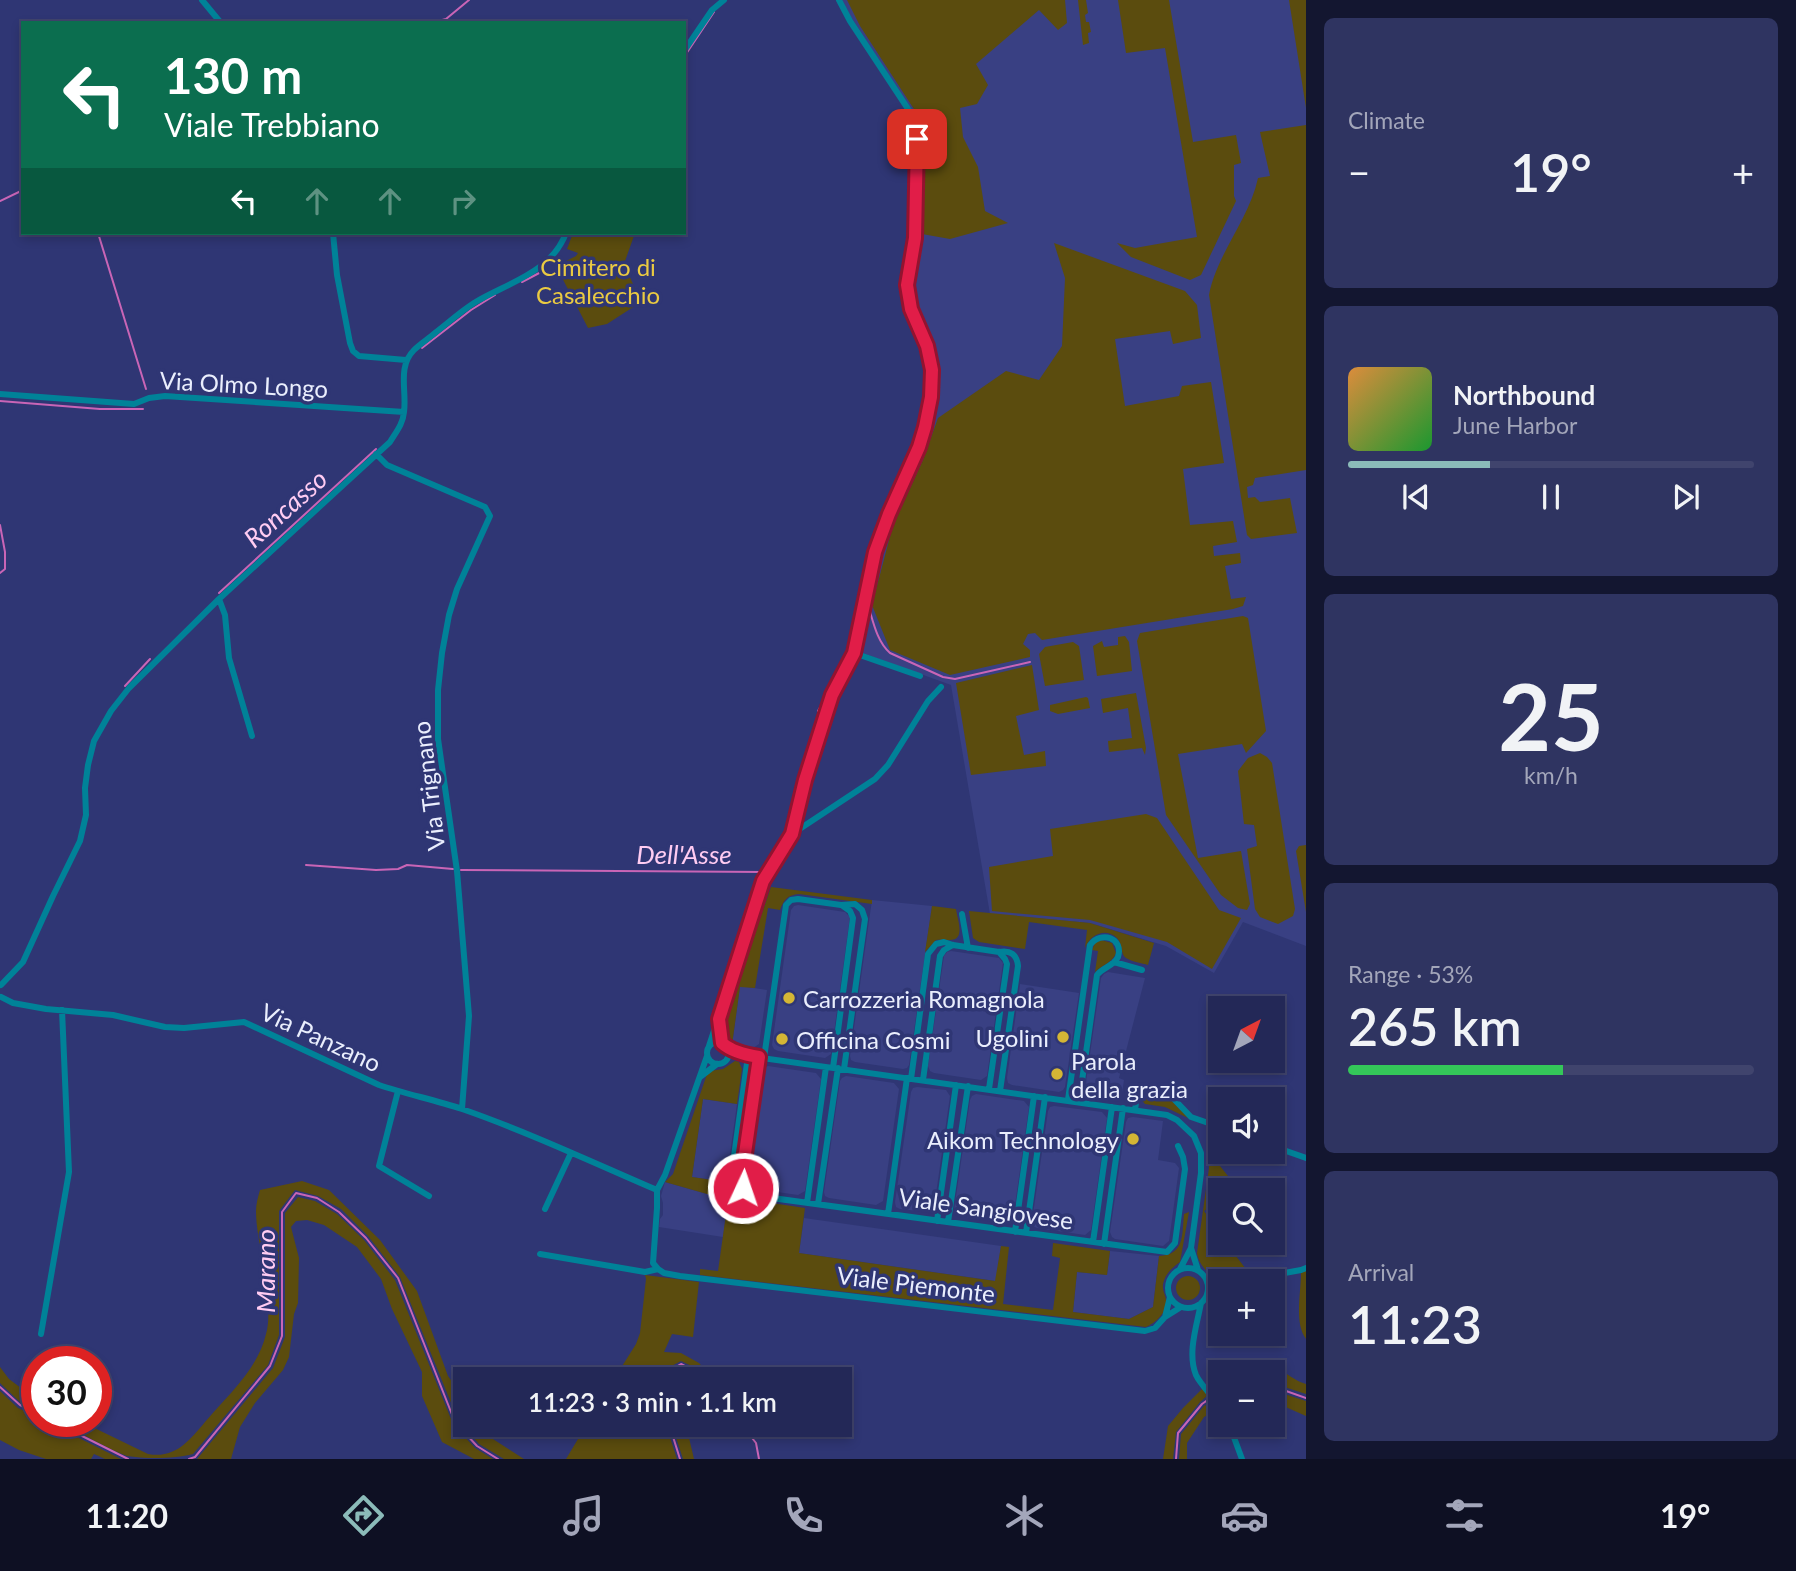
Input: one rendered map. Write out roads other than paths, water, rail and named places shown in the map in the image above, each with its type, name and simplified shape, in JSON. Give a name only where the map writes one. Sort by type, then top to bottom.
[{"type":"street","points":[[202,0],[219,21]]},
{"type":"street","points":[[686,48],[712,10],[724,0]]},
{"type":"street","points":[[658,1269],[653,1263],[656,1190],[665,1175],[707,1056],[763,881],[792,834],[805,780],[832,695],[854,653],[875,552],[919,447],[931,397],[932,370],[927,346],[911,309],[907,285],[915,238],[917,139],[914,118],[839,0]]},
{"type":"street","points":[[333,235],[337,275],[353,351],[359,356],[406,360]]},
{"type":"street","points":[[1,998],[4,990],[1,985],[23,962],[80,841],[86,815],[88,765],[94,741],[111,711],[129,688],[219,599],[390,442],[400,427],[404,412],[404,368],[406,360],[414,350],[471,305],[531,274],[548,261],[565,235]]},
{"type":"street","name":"Via Olmo Longo","points":[[0,394],[134,404],[165,396],[404,412]]},
{"type":"street","name":"Via Trignano","points":[[376,454],[387,465],[485,507],[491,516],[457,589],[444,640],[438,690],[438,739],[457,871],[469,1016],[462,1109]]},
{"type":"street","points":[[219,599],[225,615],[229,658],[252,736]]},
{"type":"street","points":[[854,653],[920,676]]},
{"type":"street","points":[[792,834],[875,779],[888,765],[928,701],[941,687]]},
{"type":"street","points":[[750,1195],[743,1188],[741,1181],[786,905],[791,900],[798,899],[841,905],[855,904],[862,910],[865,919],[807,1203]]},
{"type":"street","points":[[818,1204],[853,918],[850,911],[841,905]]},
{"type":"street","points":[[962,914],[968,948]]},
{"type":"street","points":[[1068,1100],[1089,949],[1096,938],[1106,936],[1117,944],[1119,954],[1114,962],[1097,975],[1079,1102]]},
{"type":"street","points":[[888,1214],[928,954],[936,944],[944,942],[953,946],[1007,951],[1017,958],[1000,1091]]},
{"type":"street","points":[[923,1080],[940,956],[944,950],[953,946]]},
{"type":"street","points":[[989,1089],[1007,964],[999,952]]},
{"type":"street","points":[[1114,962],[1142,970]]},
{"type":"street","name":"Via Panzano","points":[[1,998],[13,1003],[113,1015],[164,1027],[184,1028],[244,1022],[379,1085],[431,1099],[514,1128],[656,1190]]},
{"type":"street","points":[[41,1334],[69,1172],[62,1010]]},
{"type":"street","points":[[719,1019],[724,1046],[729,1054],[726,1060]]},
{"type":"street","points":[[709,1046],[715,1043],[748,1056],[761,1058],[1167,1115],[1186,1127],[1194,1136],[1202,1163],[1191,1248],[1180,1269],[1170,1278],[1170,1297],[1165,1317]]},
{"type":"street","points":[[707,1056],[711,1062],[717,1064]]},
{"type":"street","points":[[698,1078],[726,1060],[748,1056]]},
{"type":"street","points":[[748,1056],[731,1184],[734,1191],[741,1195],[750,1195]]},
{"type":"street","points":[[937,1221],[956,1085]]},
{"type":"street","points":[[948,1222],[968,1086]]},
{"type":"street","points":[[1152,1087],[1170,1095],[1191,1117],[1208,1123]]},
{"type":"street","points":[[1135,1110],[1138,1088]]},
{"type":"street","name":"Via Panzano","points":[[398,1091],[379,1166],[429,1196]]},
{"type":"street","points":[[1015,1231],[1034,1096]]},
{"type":"street","points":[[1026,1233],[1045,1097]]},
{"type":"street","points":[[1093,1242],[1112,1107]]},
{"type":"street","points":[[1104,1244],[1123,1108]]},
{"type":"street","name":"Viale Sangiovese","points":[[750,1195],[1167,1252],[1175,1243],[1185,1169],[1178,1146]]},
{"type":"street","points":[[1285,1151],[1306,1158]]},
{"type":"street","points":[[545,1209],[571,1153]]},
{"type":"street","points":[[1181,1206],[1196,1208]]},
{"type":"street","points":[[1191,1248],[1208,1286],[1196,1323],[1193,1354],[1196,1375],[1208,1390]]},
{"type":"street","name":"Viale Piemonte","points":[[540,1254],[645,1272],[658,1269],[680,1276],[1134,1330],[1150,1330],[1165,1317],[1184,1307]]},
{"type":"street","points":[[1180,1269],[1192,1268],[1208,1279]]},
{"type":"street","points":[[1285,1273],[1306,1268]]},
{"type":"street","points":[[1170,1297],[1193,1314],[1196,1323]]},
{"type":"street","points":[[1184,1307],[1192,1308],[1208,1297]]},
{"type":"street","points":[[1233,1437],[1240,1457]]},
{"type":"waterway","name":"Roncasso","points":[[438,21],[446,19],[469,0]]},
{"type":"waterway","name":"Roncasso","points":[[686,54],[714,12]]},
{"type":"waterway","name":"Roncasso","points":[[0,201],[21,191]]},
{"type":"waterway","name":"Roncasso","points":[[99,235],[146,389]]},
{"type":"waterway","name":"Roncasso","points":[[522,282],[543,271]]},
{"type":"waterway","name":"Roncasso","points":[[422,348],[495,295]]},
{"type":"waterway","name":"Roncasso","points":[[0,401],[100,409],[143,409]]},
{"type":"waterway","name":"Roncasso","points":[[219,593],[376,449]]},
{"type":"waterway","name":"Roncasso","points":[[0,525],[5,552],[5,569],[0,573]]},
{"type":"waterway","name":"Dell'Asse","points":[[857,622],[860,603]]},
{"type":"waterway","name":"Dell'Asse","points":[[868,605],[879,637],[890,653],[943,677],[955,679],[1030,662]]},
{"type":"waterway","name":"Roncasso","points":[[125,686],[150,659]]},
{"type":"waterway","name":"Dell'Asse","points":[[818,711],[839,674]]},
{"type":"waterway","name":"Dell'Asse","points":[[789,834],[810,740]]},
{"type":"waterway","name":"Dell'Asse","points":[[306,865],[376,870],[398,869],[407,865],[453,869]]},
{"type":"waterway","name":"Dell'Asse","points":[[461,870],[766,872]]},
{"type":"waterway","name":"Marano","points":[[189,1459],[195,1457],[270,1366],[282,1336],[282,1212],[296,1193],[317,1198],[339,1212],[366,1238],[398,1278],[455,1422],[477,1446],[498,1459]]},
{"type":"waterway","name":"Marano","points":[[676,1367],[681,1364],[687,1367]]},
{"type":"waterway","name":"Marano","points":[[0,1387],[21,1406]]},
{"type":"waterway","name":"Marano","points":[[1285,1391],[1306,1398]]},
{"type":"waterway","name":"Marano","points":[[1176,1459],[1178,1433],[1208,1400]]},
{"type":"waterway","name":"Marano","points":[[84,1437],[128,1459]]},
{"type":"waterway","name":"Marano","points":[[673,1437],[680,1459]]},
{"type":"waterway","name":"Marano","points":[[751,1437],[756,1443],[759,1459]]},
{"type":"place","name":"Carrozzeria Romagnola","points":[[789,998]]},
{"type":"place","name":"Ugolini","points":[[1063,1037]]},
{"type":"place","name":"Officina Cosmi","points":[[782,1039]]},
{"type":"place","name":"Parola della grazia","points":[[1057,1074]]},
{"type":"place","name":"Aikom Technology","points":[[1133,1139]]},
{"type":"park label","name":"Cimitero di Casalecchio","points":[[598,280]]}]
